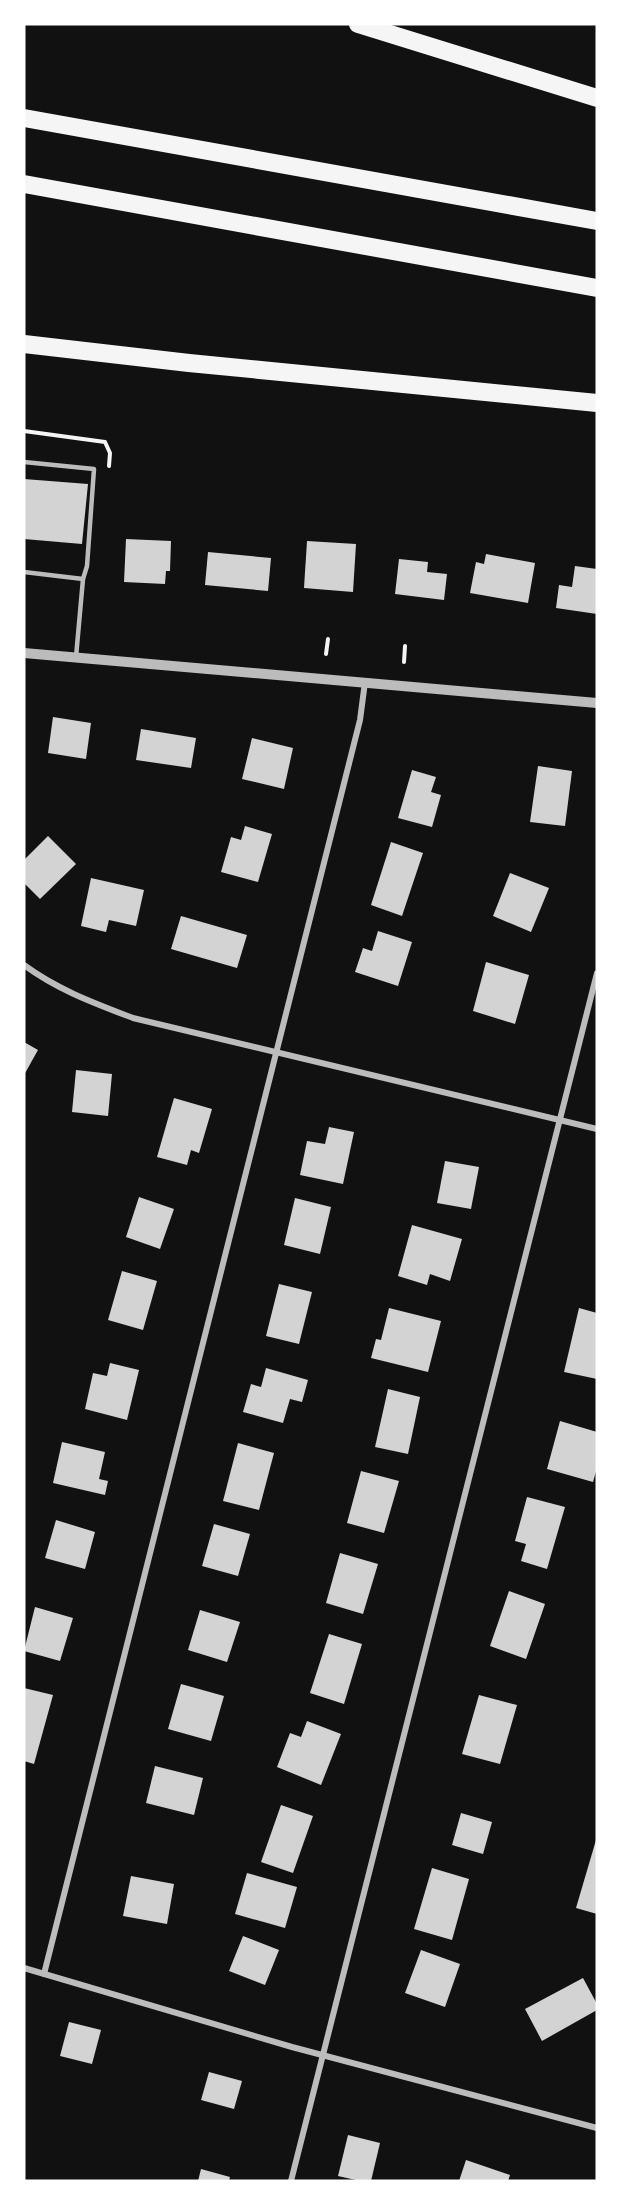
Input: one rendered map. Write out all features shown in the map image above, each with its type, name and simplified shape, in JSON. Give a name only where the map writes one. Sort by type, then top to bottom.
[{"type":"highway","points":[[358,24],[597,98]]},
{"type":"highway","points":[[24,118],[597,221]]},
{"type":"highway","points":[[24,184],[597,288]]},
{"type":"highway","points":[[24,344],[189,363],[597,403]]},
{"type":"street","points":[[24,653],[597,704]]},
{"type":"street","points":[[44,1974],[360,720],[365,682]]},
{"type":"street","points":[[24,965],[60,988],[97,1005],[154,1024],[597,1128]]},
{"type":"street","points":[[291,2181],[597,973]]},
{"type":"street","points":[[24,1968],[322,2055],[597,2128]]},
{"type":"lane","points":[[24,462],[94,469],[87,566],[83,579],[76,657]]},
{"type":"lane","points":[[24,572],[83,579]]},
{"type":"path","points":[[326,654],[328,639]]},
{"type":"path","points":[[404,662],[405,646]]},
{"type":"building","points":[[24,479],[88,484],[82,544],[24,539]]},
{"type":"building","points":[[126,539],[171,541],[170,571],[166,571],[165,584],[124,582]]},
{"type":"building","points":[[307,541],[356,544],[353,592],[304,588]]},
{"type":"building","points":[[208,552],[271,558],[268,591],[205,585]]},
{"type":"building","points":[[486,554],[535,563],[528,603],[470,593],[476,562],[484,564]]},
{"type":"building","points":[[399,559],[428,562],[427,572],[447,574],[444,600],[395,594]]},
{"type":"building","points":[[575,566],[597,569],[597,614],[556,608],[559,585],[572,587]]},
{"type":"building","points":[[53,717],[91,723],[86,759],[48,753]]},
{"type":"building","points":[[141,729],[196,738],[191,768],[136,760]]},
{"type":"building","points":[[252,738],[293,748],[284,789],[242,779]]},
{"type":"building","points":[[538,766],[572,771],[565,826],[530,822]]},
{"type":"building","points":[[412,770],[436,777],[431,792],[441,795],[432,827],[398,818]]},
{"type":"building","points":[[245,826],[272,834],[258,882],[221,872],[231,837],[241,840]]},
{"type":"building","points":[[48,836],[76,864],[40,899],[24,883],[24,860]]},
{"type":"building","points":[[391,842],[423,853],[402,916],[371,905]]},
{"type":"building","points":[[510,873],[549,888],[531,932],[493,916]]},
{"type":"building","points":[[91,878],[144,890],[136,926],[109,920],[106,932],[81,926]]},
{"type":"building","points":[[181,916],[247,935],[237,968],[171,949]]},
{"type":"building","points":[[378,931],[412,942],[398,986],[355,972],[363,948],[372,951]]},
{"type":"building","points":[[486,962],[529,975],[515,1024],[473,1011]]},
{"type":"building","points":[[24,1042],[38,1050],[24,1075]]},
{"type":"building","points":[[76,1070],[112,1074],[108,1116],[72,1112]]},
{"type":"building","points":[[174,1098],[212,1109],[199,1153],[191,1150],[187,1165],[157,1157]]},
{"type":"building","points":[[329,1127],[354,1132],[343,1184],[300,1175],[307,1141],[325,1144]]},
{"type":"building","points":[[445,1161],[479,1167],[471,1209],[437,1203]]},
{"type":"building","points":[[139,1197],[174,1209],[160,1249],[126,1237]]},
{"type":"building","points":[[295,1198],[331,1207],[320,1254],[284,1245]]},
{"type":"building","points":[[412,1225],[462,1239],[450,1281],[430,1274],[427,1285],[398,1276]]},
{"type":"building","points":[[122,1271],[157,1281],[143,1330],[108,1320]]},
{"type":"building","points":[[279,1284],[312,1292],[299,1344],[266,1336]]},
{"type":"building","points":[[389,1308],[441,1321],[428,1372],[371,1358],[376,1339],[381,1340]]},
{"type":"building","points":[[579,1308],[597,1313],[597,1379],[564,1372]]},
{"type":"building","points":[[110,1363],[139,1370],[127,1420],[85,1409],[93,1373],[107,1376]]},
{"type":"building","points":[[266,1368],[308,1380],[302,1402],[290,1399],[283,1423],[243,1412],[251,1384],[261,1387]]},
{"type":"building","points":[[388,1389],[420,1397],[408,1454],[375,1447]]},
{"type":"building","points":[[560,1421],[597,1432],[597,1468],[593,1482],[547,1469]]},
{"type":"building","points":[[62,1442],[105,1452],[99,1479],[108,1481],[105,1495],[53,1483]]},
{"type":"building","points":[[238,1443],[274,1453],[259,1510],[223,1501]]},
{"type":"building","points":[[361,1471],[399,1481],[384,1533],[347,1523]]},
{"type":"building","points":[[527,1497],[565,1507],[547,1569],[521,1561],[526,1544],[515,1541]]},
{"type":"building","points":[[56,1520],[95,1532],[85,1569],[45,1558]]},
{"type":"building","points":[[214,1524],[250,1534],[238,1576],[202,1566]]},
{"type":"building","points":[[340,1553],[378,1564],[363,1614],[326,1603]]},
{"type":"building","points":[[509,1591],[545,1604],[526,1659],[490,1646]]},
{"type":"building","points":[[35,1607],[73,1618],[60,1661],[24,1651]]},
{"type":"building","points":[[200,1610],[240,1622],[227,1662],[188,1650]]},
{"type":"building","points":[[329,1634],[362,1644],[344,1704],[310,1693]]},
{"type":"building","points":[[181,1684],[224,1696],[211,1741],[168,1729]]},
{"type":"building","points":[[24,1688],[53,1695],[34,1764],[24,1761]]},
{"type":"building","points":[[479,1695],[517,1705],[500,1764],[462,1754]]},
{"type":"building","points":[[307,1721],[341,1734],[321,1785],[277,1767],[290,1733],[301,1737]]},
{"type":"building","points":[[155,1766],[203,1778],[194,1815],[146,1803]]},
{"type":"building","points":[[281,1805],[313,1816],[293,1873],[261,1862]]},
{"type":"building","points":[[461,1813],[492,1822],[483,1854],[452,1845]]},
{"type":"building","points":[[597,1840],[597,1914],[576,1908]]},
{"type":"building","points":[[432,1868],[469,1879],[452,1940],[414,1929]]},
{"type":"building","points":[[247,1873],[297,1887],[285,1928],[235,1914]]},
{"type":"building","points":[[131,1876],[174,1884],[167,1924],[123,1916]]},
{"type":"building","points":[[243,1936],[279,1950],[265,1985],[229,1971]]},
{"type":"building","points":[[421,1950],[460,1964],[445,2007],[405,1993]]},
{"type":"building","points":[[583,1978],[597,2004],[597,2010],[542,2041],[525,2009]]},
{"type":"building","points":[[69,2022],[101,2030],[92,2064],[60,2056]]},
{"type":"building","points":[[209,2072],[242,2081],[234,2109],[201,2100]]},
{"type":"building","points":[[348,2135],[380,2143],[371,2181],[338,2176]]},
{"type":"building","points":[[466,2160],[510,2175],[508,2181],[459,2181]]},
{"type":"building","points":[[201,2169],[230,2177],[229,2181],[198,2181]]}]
